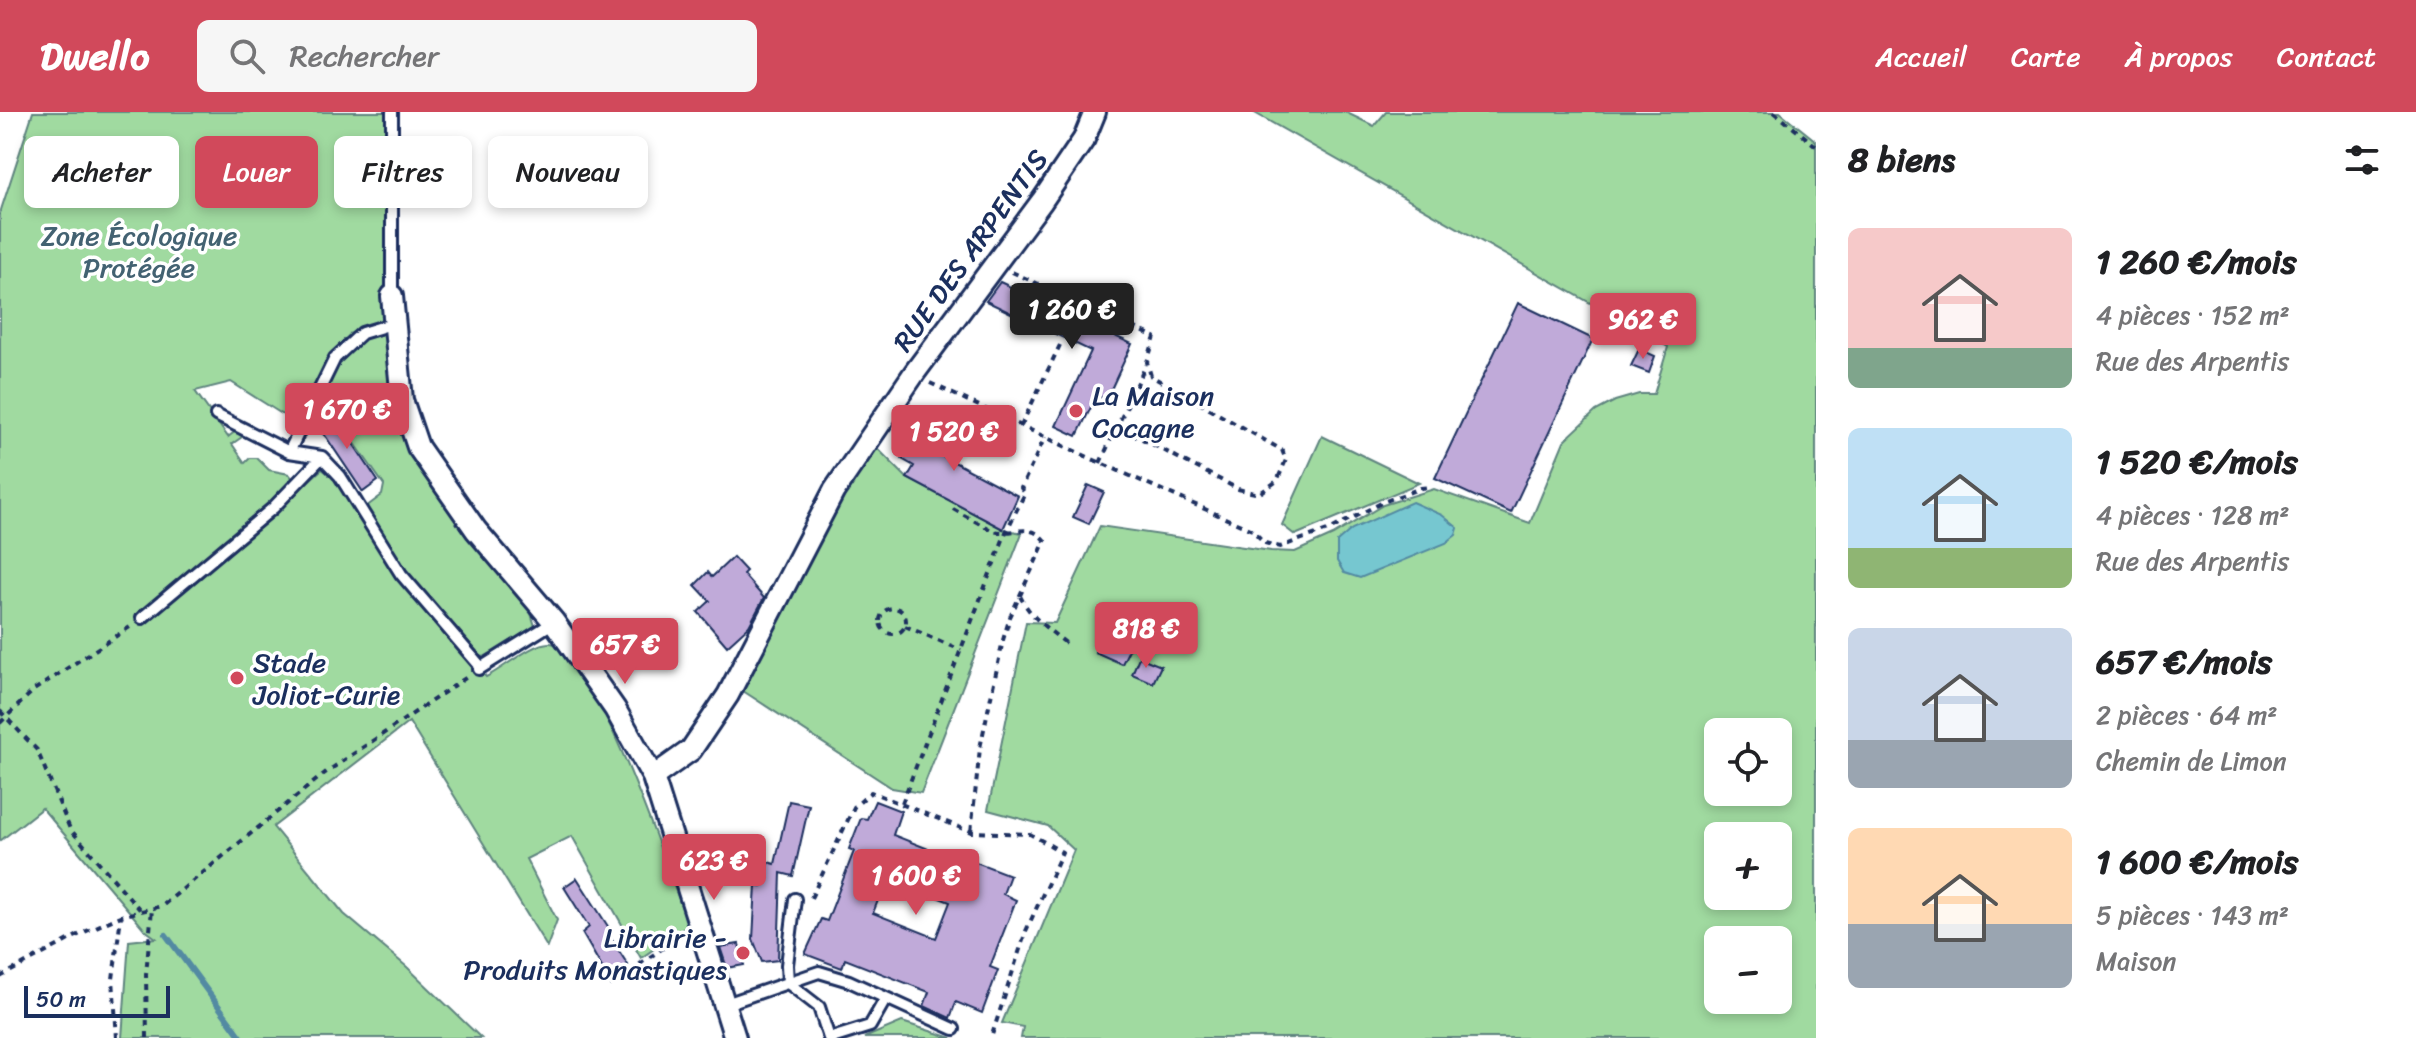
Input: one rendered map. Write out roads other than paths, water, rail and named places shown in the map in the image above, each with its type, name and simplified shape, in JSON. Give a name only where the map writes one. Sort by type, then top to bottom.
[{"type":"street","name":"RUE DES ARPENTIS","points":[[653,777],[691,750],[728,695],[834,491],[915,372],[1084,139],[1095,112]]},
{"type":"street","points":[[392,296],[402,400],[418,447],[476,530],[554,622],[615,709],[653,777],[735,1038]]},
{"type":"lane","points":[[392,112],[392,296]]},
{"type":"lane","points":[[289,452],[335,358],[362,333],[395,323]]},
{"type":"lane","points":[[216,415],[289,452],[322,457],[340,476],[401,574],[480,668],[554,622]]},
{"type":"lane","points":[[142,618],[273,508],[322,457]]},
{"type":"lane","points":[[795,899],[787,965],[788,983],[819,1007],[831,1038],[870,1026],[886,998]]},
{"type":"lane","points":[[726,1004],[819,972],[849,981],[954,1029]]},
{"type":"water","points":[[1412,502],[1442,515],[1458,528],[1456,535],[1446,543],[1360,578],[1344,573],[1337,561],[1337,542],[1352,529]]},
{"type":"waterway","points":[[166,935],[242,1038]]},
{"type":"place","name":"La Maison Cocagne","points":[[1076,411]]},
{"type":"place","name":"Stade Joliot-Curie","points":[[237,678]]},
{"type":"place","name":"Librairie - Produits Monastiques","points":[[743,953]]},
{"type":"park label","name":"Zone Écologique Protégée","points":[[139,251]]}]
